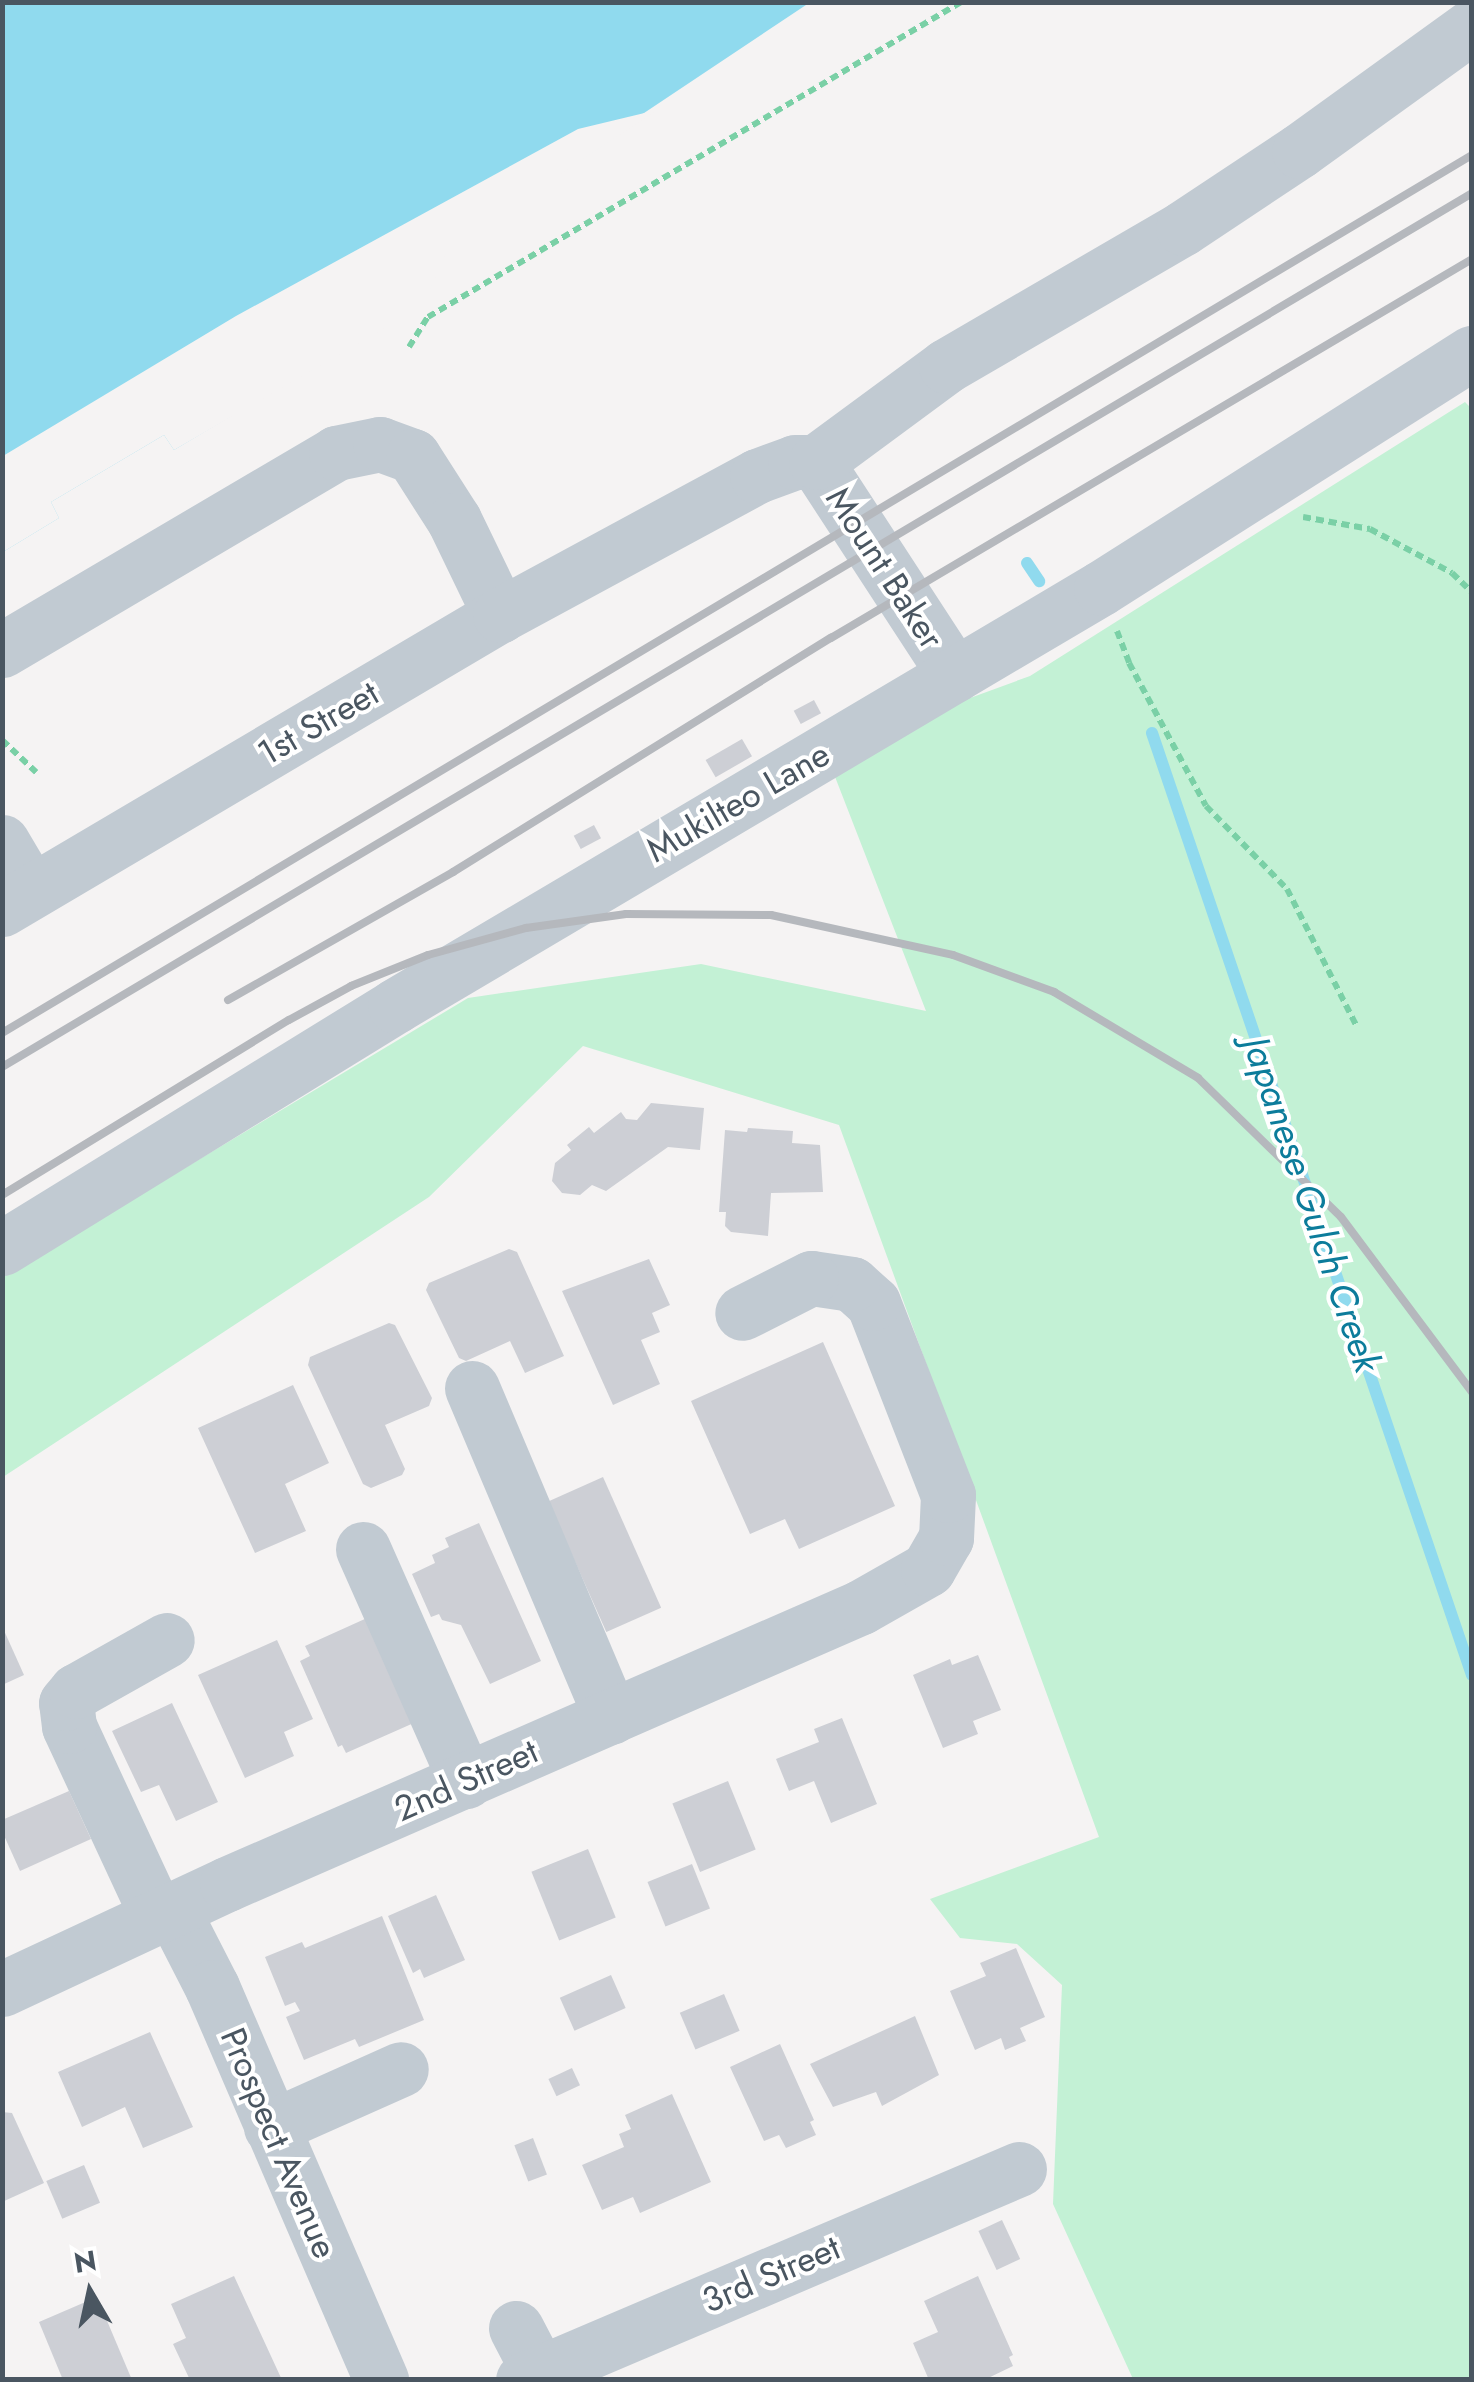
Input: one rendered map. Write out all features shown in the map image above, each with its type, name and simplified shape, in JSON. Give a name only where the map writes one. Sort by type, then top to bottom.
[{"type":"street","points":[[816,462],[946,366],[1182,228],[1299,152],[1472,26]]},
{"type":"street","name":"Mukilteo Lane","points":[[2,1248],[395,1006],[1101,588],[1472,353]]},
{"type":"street","points":[[2,650],[336,452],[380,444],[413,456],[454,520],[500,616]]},
{"type":"street","name":"1st Street","points":[[17,900],[500,616],[758,476],[795,462],[816,462]]},
{"type":"street","name":"Mount Baker","points":[[816,462],[955,674]]},
{"type":"street","points":[[2,842],[17,900]]},
{"type":"street","name":"2nd Street","points":[[2,1989],[164,1912],[611,1716],[757,1633],[861,1606],[928,1570],[946,1538],[948,1495],[872,1304],[852,1284],[811,1278],[742,1313]]},
{"type":"street","points":[[472,1388],[611,1716]]},
{"type":"street","points":[[363,1549],[466,1781]]},
{"type":"street","name":"Prospect Avenue","points":[[167,1640],[76,1691],[66,1703],[69,1726],[164,1912],[212,1987],[381,2380]]},
{"type":"street","points":[[271,2127],[401,2069]]},
{"type":"street","name":"3rd Street","points":[[526,2360],[1019,2169]]},
{"type":"path","points":[[409,347],[428,316],[961,2]]},
{"type":"path","points":[[1232,504],[1370,529],[1452,574],[1472,592]]},
{"type":"path","points":[[1101,588],[1129,663],[1206,806],[1287,889],[1356,1025]]},
{"type":"path","points":[[2,740],[36,772]]},
{"type":"green space","points":[[1465,402],[1471,408],[1471,2379],[1133,2379],[1053,2204],[1062,1985],[1017,1944],[960,1938],[930,1899],[1099,1837],[839,1125],[583,1046],[429,1197],[3,1477],[3,1277],[468,998],[701,964],[926,1011],[825,751],[1030,676]]},
{"type":"water","points":[[2,3],[809,3],[443,247],[381,327],[174,450],[164,435],[51,502],[59,518],[3,552]]},
{"type":"pier","points":[[657,110],[447,250],[430,290],[390,325],[174,450],[164,435],[51,502],[59,518],[3,552],[3,456],[236,316],[578,129]]},
{"type":"building","points":[[814,700],[821,713],[801,724],[794,711]]},
{"type":"building","points":[[742,739],[752,756],[716,777],[706,760]]},
{"type":"building","points":[[594,825],[601,838],[581,849],[574,836]]},
{"type":"building","points":[[651,1103],[704,1108],[700,1150],[668,1147],[606,1191],[592,1185],[580,1195],[562,1193],[552,1181],[555,1163],[571,1150],[567,1145],[589,1127],[594,1133],[621,1112],[626,1119],[637,1120]]},
{"type":"building","points":[[748,1128],[793,1131],[792,1143],[820,1145],[823,1192],[771,1193],[768,1236],[731,1232],[725,1226],[726,1212],[719,1212],[725,1130],[747,1132]]},
{"type":"building","points":[[509,1249],[517,1252],[564,1356],[525,1373],[510,1341],[466,1361],[459,1358],[426,1290],[429,1283]]},
{"type":"building","points":[[649,1259],[670,1305],[652,1313],[660,1332],[641,1340],[660,1384],[613,1405],[562,1291]]},
{"type":"building","points":[[389,1323],[395,1325],[432,1398],[429,1406],[385,1425],[405,1469],[402,1475],[371,1488],[363,1484],[308,1365],[310,1357]]},
{"type":"building","points":[[823,1342],[895,1506],[799,1549],[785,1519],[750,1534],[691,1401]]},
{"type":"building","points":[[293,1385],[329,1463],[285,1484],[306,1531],[255,1553],[198,1428]]},
{"type":"building","points":[[603,1477],[661,1608],[606,1632],[548,1501]]},
{"type":"building","points":[[479,1523],[541,1661],[490,1684],[461,1625],[442,1620],[439,1614],[431,1617],[412,1574],[435,1563],[432,1555],[449,1547],[445,1538]]},
{"type":"building","points":[[367,1618],[416,1722],[346,1753],[342,1745],[338,1747],[300,1661],[310,1656],[305,1646]]},
{"type":"building","points":[[2,1626],[24,1675],[2,1685]]},
{"type":"building","points":[[277,1640],[313,1719],[284,1732],[294,1756],[245,1778],[198,1675]]},
{"type":"building","points":[[978,1655],[1001,1710],[973,1721],[978,1734],[943,1748],[913,1675],[950,1659],[952,1665]]},
{"type":"building","points":[[172,1703],[218,1802],[176,1821],[159,1785],[141,1792],[112,1731]]},
{"type":"building","points":[[842,1718],[877,1804],[831,1823],[814,1781],[789,1791],[776,1759],[819,1742],[814,1729]]},
{"type":"building","points":[[728,1781],[756,1850],[700,1872],[672,1803]]},
{"type":"building","points":[[69,1791],[91,1839],[20,1871],[2,1831],[2,1820]]},
{"type":"building","points":[[588,1849],[616,1918],[559,1940],[531,1872]]},
{"type":"building","points":[[692,1864],[710,1909],[665,1926],[647,1882]]},
{"type":"building","points":[[436,1895],[465,1960],[424,1978],[420,1969],[413,1973],[388,1916]]},
{"type":"building","points":[[382,1916],[424,2020],[359,2047],[355,2039],[304,2060],[286,2017],[300,2011],[295,2002],[285,2006],[265,1957],[302,1942],[305,1948]]},
{"type":"building","points":[[1016,1948],[1045,2017],[1020,2028],[1026,2041],[1005,2050],[1001,2038],[975,2050],[950,1991],[986,1976],[980,1963]]},
{"type":"building","points":[[611,1975],[626,2008],[574,2031],[560,1998]]},
{"type":"building","points":[[724,1994],[740,2031],[695,2050],[680,2013]]},
{"type":"building","points":[[915,2016],[939,2075],[882,2106],[876,2092],[833,2107],[810,2064]]},
{"type":"building","points":[[150,2032],[193,2127],[143,2148],[125,2107],[82,2127],[58,2072]]},
{"type":"building","points":[[780,2044],[814,2120],[810,2122],[816,2135],[786,2148],[779,2135],[764,2141],[730,2067]]},
{"type":"building","points":[[572,2068],[580,2085],[556,2096],[548,2079]]},
{"type":"building","points":[[672,2094],[711,2182],[640,2213],[633,2197],[602,2210],[582,2165],[624,2147],[619,2134],[631,2129],[625,2115]]},
{"type":"building","points":[[2,2112],[12,2113],[44,2183],[2,2202]]},
{"type":"building","points":[[533,2138],[547,2174],[528,2182],[514,2145]]},
{"type":"building","points":[[84,2165],[100,2203],[62,2219],[46,2181]]},
{"type":"building","points":[[1002,2220],[1020,2259],[997,2270],[978,2231]]},
{"type":"building","points":[[234,2276],[282,2380],[190,2380],[173,2344],[186,2338],[171,2304]]},
{"type":"building","points":[[978,2276],[1013,2355],[1009,2357],[1013,2366],[984,2380],[929,2380],[913,2343],[938,2332],[924,2301]]},
{"type":"building","points":[[97,2297],[132,2380],[63,2380],[39,2322]]},
{"type":"waterway","name":"Japanese Gulch Creek","points":[[1027,563],[1039,581]]},
{"type":"waterway","name":"Japanese Gulch Creek","points":[[1152,733],[1472,1675]]},
{"type":"railway","points":[[2,1033],[1472,155]]},
{"type":"railway","points":[[2,1067],[1472,193]]},
{"type":"railway","points":[[228,1000],[453,872],[831,638],[1472,259]]},
{"type":"railway","points":[[2,1195],[289,1020],[351,986],[428,955],[526,928],[626,914],[771,915],[953,955],[1054,992],[1198,1078],[1341,1217],[1472,1392]]}]
